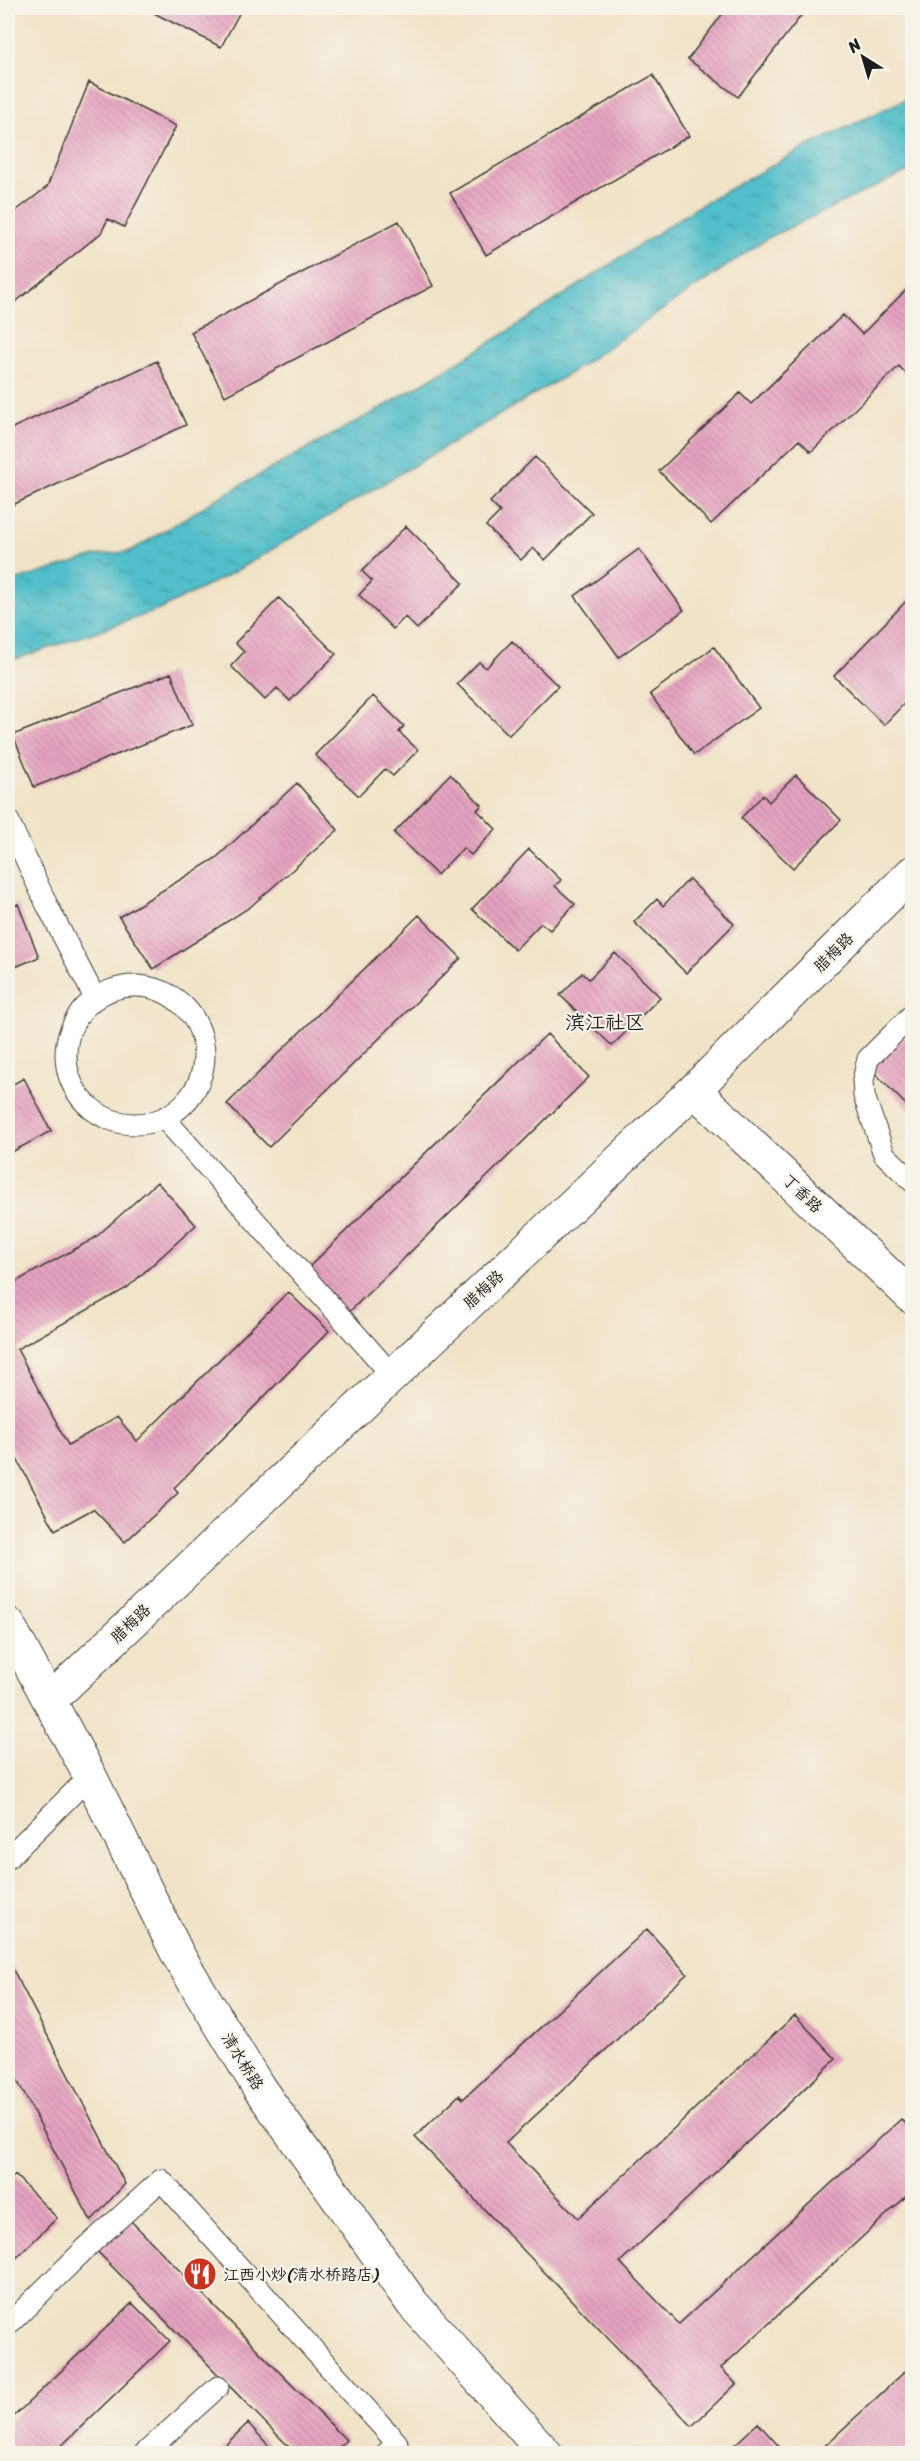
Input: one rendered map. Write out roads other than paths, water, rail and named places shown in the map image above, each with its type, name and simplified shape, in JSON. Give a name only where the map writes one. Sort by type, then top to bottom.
[{"type":"street","name":"腊梅路","points":[[50,1700],[694,1090],[912,873]]},
{"type":"street","name":"丁香路","points":[[694,1090],[912,1297]]},
{"type":"street","name":"清水桥路","points":[[8,1624],[90,1776],[178,1955],[259,2088],[411,2303],[546,2454]]},
{"type":"lane","points":[[8,820],[47,905],[95,998]]},
{"type":"lane","points":[[139,985],[161,990],[181,1002],[196,1020],[204,1042],[205,1064],[198,1086],[184,1105],[165,1119],[145,1124],[124,1124],[114,1121],[87,1107],[75,1090],[67,1071],[66,1050],[70,1030],[80,1012],[95,998],[116,988],[139,985]]},
{"type":"lane","points":[[912,1015],[868,1059],[863,1080],[864,1096],[884,1154],[912,1181]]},
{"type":"lane","points":[[165,1119],[392,1375]]},
{"type":"lane","points":[[8,1858],[90,1776]]},
{"type":"lane","points":[[8,2325],[87,2247],[161,2180],[397,2443],[386,2454]]},
{"type":"lane","points":[[144,2454],[218,2387]]},
{"type":"water","points":[[912,96],[912,169],[768,238],[567,375],[234,572],[159,610],[8,662],[8,583],[95,556],[131,551],[223,495],[385,406],[509,331],[694,209],[798,151]]},
{"type":"place","name":"江西小炒(清水桥路店)","points":[[200,2274]]},
{"type":"district","name":"滨江社区","points":[[605,1022]]}]
